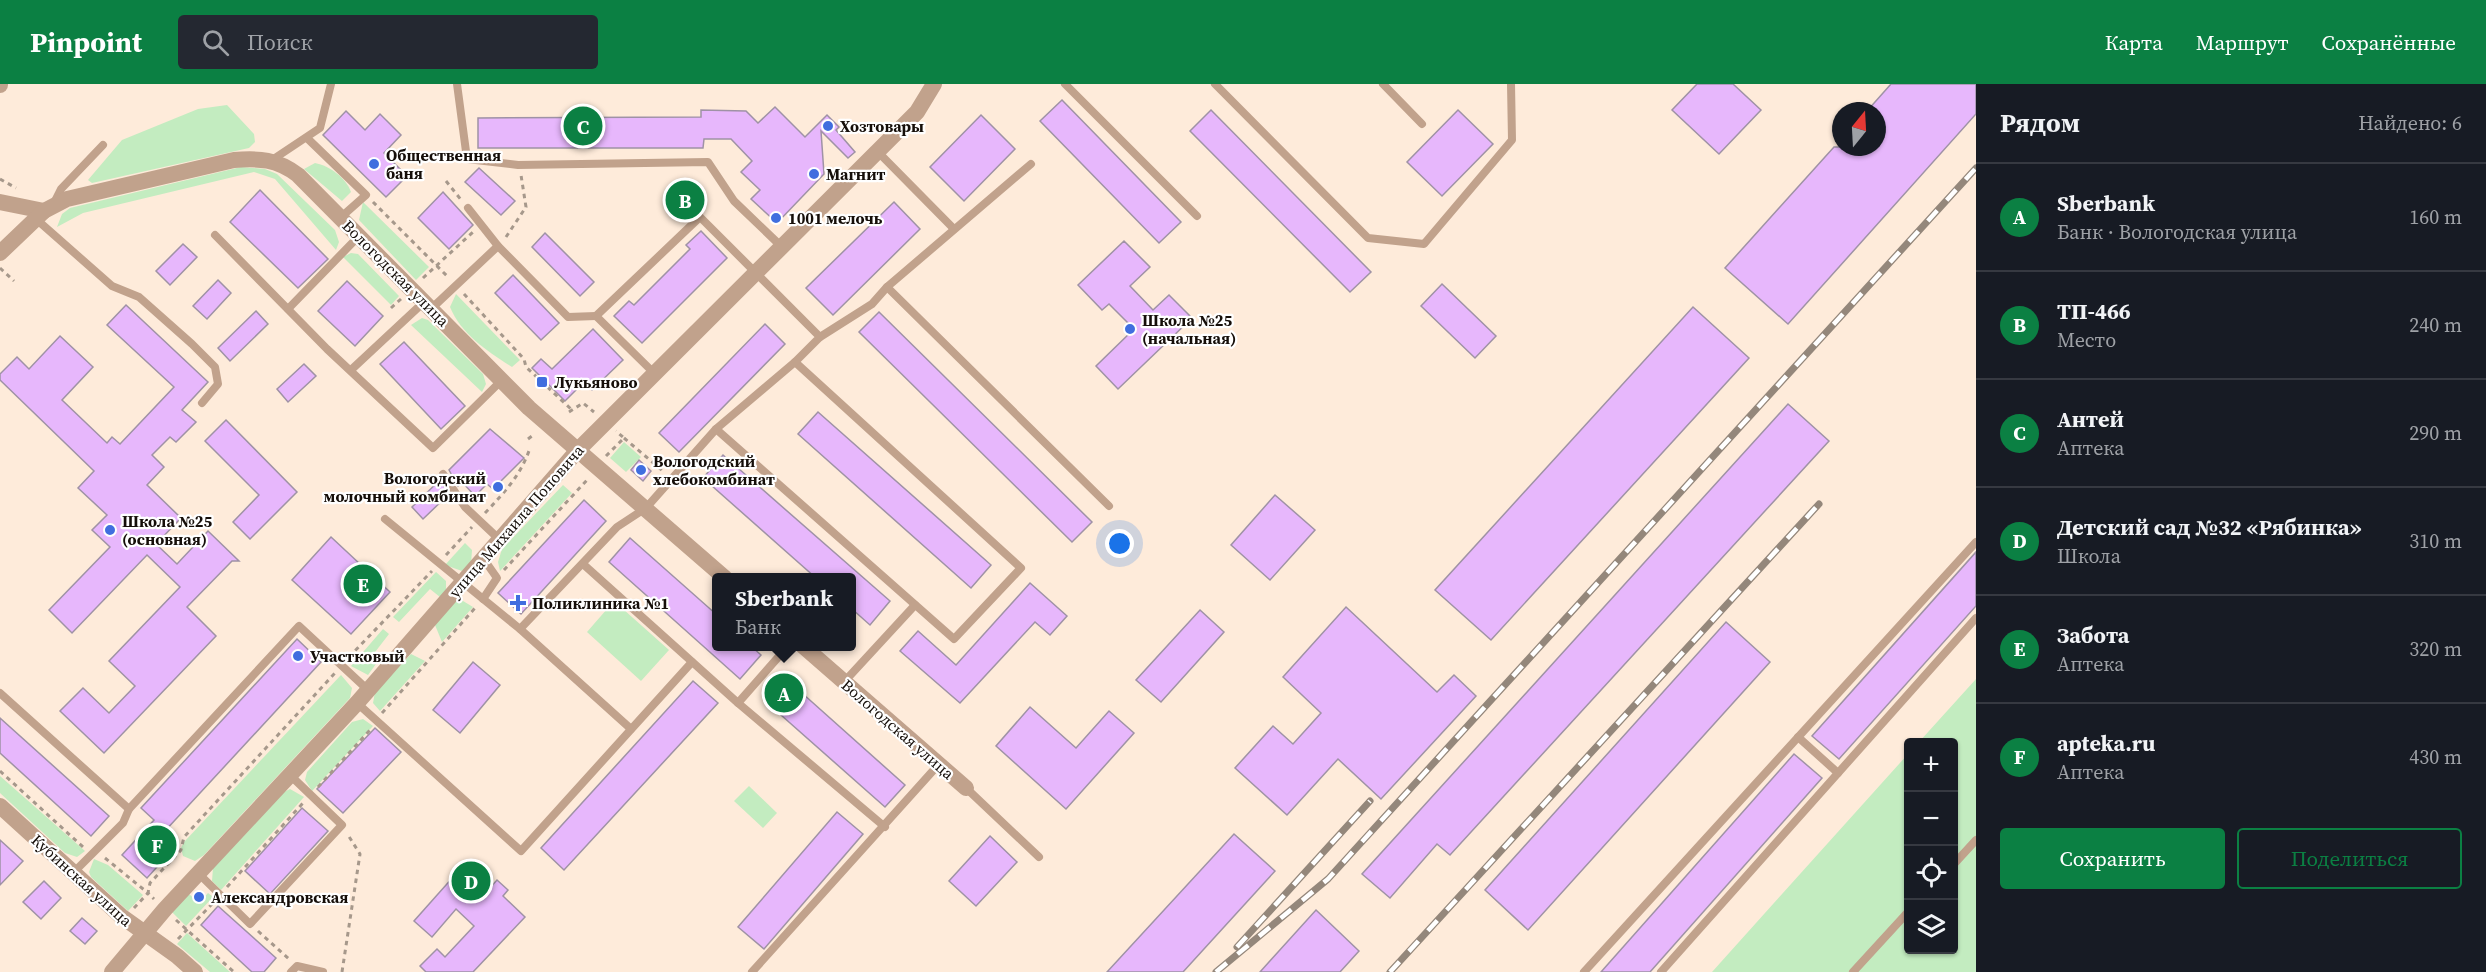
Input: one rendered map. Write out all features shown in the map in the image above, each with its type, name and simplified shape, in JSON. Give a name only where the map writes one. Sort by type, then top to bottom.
[{"type":"street","name":"улица Михаила Поповича","points":[[112,972],[145,933],[362,697],[578,450],[917,112],[934,84]]},
{"type":"street","name":"Вологодская улица","points":[[0,202],[44,211],[94,192],[234,160],[271,160],[297,175],[501,380],[719,573]]},
{"type":"street","points":[[0,253],[44,211]]},
{"type":"street","name":"Вологодская улица","points":[[809,651],[966,788]]},
{"type":"street","name":"Кубинская улица","points":[[0,807],[120,916],[195,972]]},
{"type":"lane","points":[[271,160],[320,128],[331,84]]},
{"type":"lane","points":[[457,84],[467,159],[518,165],[708,162],[734,201],[783,248]]},
{"type":"lane","points":[[1065,84],[1197,216]]},
{"type":"lane","points":[[1215,84],[1368,238],[1424,244],[1512,140],[1511,84]]},
{"type":"lane","points":[[1383,84],[1422,124]]},
{"type":"lane","points":[[307,138],[366,195],[340,218]]},
{"type":"lane","points":[[103,145],[61,189],[44,211],[112,286],[139,297],[215,367],[218,384],[202,403]]},
{"type":"lane","points":[[878,152],[954,230]]},
{"type":"lane","points":[[520,629],[617,527],[646,508],[716,429],[795,362],[820,337],[872,304],[887,287],[1031,164]]},
{"type":"lane","points":[[468,208],[498,246],[568,317],[596,316],[700,217],[820,337]]},
{"type":"lane","points":[[215,235],[288,309],[433,448],[501,380]]},
{"type":"lane","points":[[288,309],[358,237]]},
{"type":"lane","points":[[351,370],[428,305],[456,285],[498,246]]},
{"type":"lane","points":[[887,287],[1108,506]]},
{"type":"lane","points":[[596,316],[656,374]]},
{"type":"lane","points":[[716,429],[954,639],[1021,568],[795,362]]},
{"type":"lane","points":[[442,474],[478,520],[500,540]]},
{"type":"lane","points":[[385,519],[520,629],[632,729]]},
{"type":"lane","points":[[1584,972],[1976,542]]},
{"type":"lane","points":[[483,558],[497,578],[483,598]]},
{"type":"lane","points":[[583,564],[738,704],[885,827]]},
{"type":"lane","points":[[844,681],[915,605]]},
{"type":"lane","points":[[1661,972],[1976,618]]},
{"type":"lane","points":[[73,873],[123,822],[129,809],[299,626],[341,666],[377,719],[521,851],[692,662]]},
{"type":"lane","points":[[738,704],[784,651]]},
{"type":"lane","points":[[0,693],[129,809]]},
{"type":"lane","points":[[1798,737],[1838,773]]},
{"type":"lane","points":[[752,972],[885,827],[939,764]]},
{"type":"lane","points":[[199,874],[250,924],[342,825],[291,776]]},
{"type":"lane","points":[[966,788],[1040,856]]},
{"type":"lane","points":[[1958,859],[1976,840]]},
{"type":"lane","points":[[1853,972],[1904,916]]},
{"type":"lane","points":[[294,969],[323,972]]},
{"type":"path","points":[[498,246],[515,228],[526,207],[518,165]]},
{"type":"path","points":[[0,179],[16,188]]},
{"type":"path","points":[[446,182],[468,208]]},
{"type":"path","points":[[366,195],[456,285],[524,359],[526,367],[570,411],[583,403],[597,414]]},
{"type":"path","points":[[418,282],[481,225]]},
{"type":"path","points":[[0,267],[14,281]]},
{"type":"path","points":[[391,309],[404,296]]},
{"type":"path","points":[[613,428],[672,478]]},
{"type":"path","points":[[528,439],[532,436]]},
{"type":"path","points":[[605,457],[624,438]]},
{"type":"path","points":[[131,912],[148,893],[150,883],[181,850],[184,837],[509,486],[524,464],[530,448]]},
{"type":"path","points":[[497,578],[590,476]]},
{"type":"path","points":[[174,943],[377,723],[377,719],[483,598]]},
{"type":"path","points":[[0,771],[93,853],[108,860],[156,900]]},
{"type":"path","points":[[342,825],[360,854],[342,972]]},
{"type":"path","points":[[173,917],[234,972]]},
{"type":"path","points":[[250,924],[294,969]]},
{"type":"green space","points":[[227,105],[254,134],[255,142],[249,148],[92,183],[88,180],[122,140],[198,109]]},
{"type":"green space","points":[[315,163],[332,170],[349,187],[351,192],[342,201],[304,169]]},
{"type":"green space","points":[[241,167],[265,169],[277,174],[335,230],[339,242],[336,250],[275,179],[254,172],[83,213],[57,227],[62,214],[70,208]]},
{"type":"green space","points":[[363,202],[429,267],[416,280],[359,220]]},
{"type":"green space","points":[[351,253],[358,254],[399,296],[391,305],[343,257]]},
{"type":"green space","points":[[456,294],[520,360],[512,367],[485,349],[461,326],[450,307]]},
{"type":"green space","points":[[422,318],[428,320],[483,374],[486,384],[482,392],[411,325]]},
{"type":"green space","points":[[624,442],[641,457],[626,472],[610,458]]},
{"type":"green space","points":[[563,485],[572,493],[500,571],[498,562],[502,549]]},
{"type":"green space","points":[[465,543],[472,550],[471,564],[462,571],[445,565]]},
{"type":"green space","points":[[436,572],[446,581],[446,590],[440,597],[430,589],[399,622],[393,617]]},
{"type":"green space","points":[[458,598],[473,607],[442,642],[435,625]]},
{"type":"green space","points":[[614,601],[669,650],[641,681],[587,632]]},
{"type":"green space","points":[[383,629],[389,634],[372,656],[376,664],[368,675],[351,666]]},
{"type":"green space","points":[[411,654],[425,661],[380,711],[373,703],[375,692]]},
{"type":"green space","points":[[341,675],[352,688],[350,698],[204,855],[195,861],[183,856],[181,848],[184,842]]},
{"type":"green space","points":[[1976,679],[1976,972],[1712,972],[1904,758],[1904,954],[1958,954],[1958,738],[1923,738]]},
{"type":"green space","points":[[363,719],[373,726],[312,791],[305,780],[307,772],[352,722]]},
{"type":"green space","points":[[0,776],[85,851],[77,857],[65,853],[0,793]]},
{"type":"green space","points":[[749,786],[777,813],[763,828],[734,801]]},
{"type":"green space","points":[[290,789],[304,797],[221,890],[212,881],[213,868],[284,792]]},
{"type":"green space","points":[[94,859],[108,865],[143,895],[128,911],[91,877],[89,872]]},
{"type":"green space","points":[[208,893],[213,897],[186,926],[172,912],[189,894],[199,903]]},
{"type":"green space","points":[[187,933],[230,972],[210,972],[177,944]]},
{"type":"building","points":[[1697,84],[1733,84],[1761,110],[1719,154],[1672,110]]},
{"type":"building","points":[[1891,84],[1976,84],[1976,114],[1788,324],[1725,268],[1832,149],[1832,156],[1886,156],[1886,102],[1875,102]]},
{"type":"building","points":[[1062,100],[1181,222],[1159,243],[1040,121]]},
{"type":"building","points":[[775,107],[805,137],[827,115],[839,127],[836,130],[855,152],[848,158],[821,131],[824,174],[777,223],[751,199],[760,190],[741,172],[752,161],[731,139],[704,139],[703,148],[478,148],[478,118],[701,117],[701,110],[746,111],[758,123]]},
{"type":"building","points":[[1211,110],[1371,272],[1350,292],[1190,131]]},
{"type":"building","points":[[1458,110],[1493,144],[1442,196],[1407,162]]},
{"type":"building","name":"Общественная баня","points":[[346,111],[365,130],[380,114],[401,135],[384,153],[407,176],[386,197],[323,135]]},
{"type":"building","points":[[981,115],[1015,149],[964,201],[930,167]]},
{"type":"building","points":[[479,168],[515,201],[501,215],[465,182]]},
{"type":"building","points":[[260,190],[328,259],[298,288],[230,222]]},
{"type":"building","points":[[685,190],[695,200],[686,210],[675,200]]},
{"type":"building","points":[[443,192],[473,225],[449,249],[418,218]]},
{"type":"building","points":[[894,202],[920,229],[833,315],[806,288]]},
{"type":"building","points":[[701,231],[727,258],[642,343],[614,316],[629,301],[634,305],[690,249],[686,245]]},
{"type":"building","points":[[545,233],[594,282],[580,296],[532,247]]},
{"type":"building","points":[[1124,241],[1150,267],[1130,286],[1153,310],[1169,295],[1192,318],[1118,389],[1096,366],[1134,329],[1109,304],[1102,310],[1078,285]]},
{"type":"building","points":[[183,244],[197,257],[170,285],[156,271]]},
{"type":"building","points":[[513,275],[559,323],[541,340],[495,293]]},
{"type":"building","points":[[218,280],[231,293],[207,319],[193,306]]},
{"type":"building","points":[[347,281],[383,316],[355,346],[318,311]]},
{"type":"building","points":[[1442,284],[1496,336],[1475,358],[1421,306]]},
{"type":"building","points":[[126,305],[208,382],[182,410],[196,422],[176,442],[170,437],[152,455],[164,467],[147,485],[181,518],[156,544],[177,564],[208,531],[239,561],[232,561],[187,607],[216,636],[104,753],[60,711],[83,688],[109,713],[135,686],[109,661],[180,587],[147,555],[72,633],[49,610],[110,547],[92,530],[107,515],[78,488],[94,471],[0,380],[0,374],[17,357],[29,369],[60,336],[93,367],[62,400],[107,443],[112,437],[120,444],[174,387],[107,325]]},
{"type":"building","points":[[1693,307],[1749,358],[1491,640],[1435,590]]},
{"type":"building","points":[[256,311],[268,324],[230,361],[218,348]]},
{"type":"building","points":[[879,312],[1092,522],[1072,542],[859,332]]},
{"type":"building","points":[[765,324],[785,344],[679,452],[659,433]]},
{"type":"building","points":[[593,329],[623,360],[592,390],[584,382],[565,401],[532,368],[541,359],[552,369]]},
{"type":"building","points":[[404,342],[465,406],[441,429],[380,364]]},
{"type":"building","points":[[304,364],[316,376],[288,402],[277,389]]},
{"type":"building","points":[[1788,404],[1829,441],[1450,855],[1437,844],[1390,898],[1362,874]]},
{"type":"building","points":[[818,412],[991,565],[971,588],[798,434]]},
{"type":"building","points":[[226,420],[297,492],[250,539],[233,522],[259,495],[205,441]]},
{"type":"building","points":[[490,429],[524,458],[493,489],[487,484],[475,496],[462,482],[458,486],[449,470]]},
{"type":"building","points":[[723,455],[890,601],[870,625],[856,613],[856,573],[810,573],[703,478]]},
{"type":"building","name":"Вологодский хлебокомбинат","points":[[639,460],[651,471],[643,481],[631,470]]},
{"type":"building","points":[[440,480],[449,494],[423,519],[412,507]]},
{"type":"building","points":[[1275,495],[1315,530],[1270,580],[1231,545]]},
{"type":"building","points":[[584,500],[606,521],[521,614],[498,593]]},
{"type":"building","points":[[331,537],[390,592],[351,634],[292,580]]},
{"type":"building","points":[[630,538],[712,611],[712,651],[757,651],[761,655],[740,679],[609,562]]},
{"type":"building","points":[[1976,552],[1976,606],[1839,759],[1812,736]]},
{"type":"building","points":[[1030,583],[1067,616],[1050,635],[1035,622],[960,703],[900,651],[918,631],[956,665]]},
{"type":"building","points":[[1346,607],[1437,692],[1454,675],[1476,696],[1381,799],[1338,759],[1287,815],[1235,768],[1273,726],[1293,744],[1321,713],[1283,677]]},
{"type":"building","points":[[1200,610],[1224,632],[1161,702],[1136,680]]},
{"type":"building","points":[[1726,622],[1770,662],[1528,930],[1485,890]]},
{"type":"building","points":[[297,639],[321,662],[164,832],[177,845],[147,878],[122,855],[154,820],[141,808]]},
{"type":"building","points":[[473,662],[500,685],[460,733],[433,710]]},
{"type":"building","points":[[784,677],[905,785],[885,807],[764,700]]},
{"type":"building","points":[[693,681],[718,703],[564,870],[541,848]]},
{"type":"building","points":[[1030,707],[1076,748],[1109,711],[1134,733],[1066,809],[996,746]]},
{"type":"building","points":[[0,718],[109,816],[91,836],[0,753]]},
{"type":"building","points":[[375,728],[401,752],[343,813],[317,789]]},
{"type":"building","points":[[1794,754],[1822,778],[1650,972],[1601,972]]},
{"type":"building","points":[[302,808],[328,831],[270,894],[245,871]]},
{"type":"building","points":[[837,812],[863,834],[764,949],[738,927]]},
{"type":"building","points":[[1234,834],[1275,871],[1183,972],[1107,972]]},
{"type":"building","points":[[990,836],[1017,862],[976,906],[949,881]]},
{"type":"building","points":[[0,840],[23,861],[0,885]]},
{"type":"building","points":[[454,876],[480,899],[497,880],[508,890],[503,896],[525,917],[473,972],[426,972],[420,966],[437,949],[445,957],[474,926],[456,909],[432,937],[414,921]]},
{"type":"building","points":[[44,881],[61,898],[41,919],[23,902]]},
{"type":"building","points":[[218,906],[276,958],[264,972],[252,972],[201,925]]},
{"type":"building","points":[[1316,910],[1359,951],[1340,972],[1260,972]]},
{"type":"building","points":[[82,918],[97,931],[85,944],[70,931]]},
{"type":"railway","points":[[1216,972],[1328,879],[1976,168]]},
{"type":"railway","points":[[1390,972],[1819,504]]},
{"type":"railway","points":[[1237,947],[1370,801]]},
{"type":"place","name":"Антей","points":[[583,126]]},
{"type":"place","name":"Хозтовары","points":[[828,126]]},
{"type":"place","name":"Общественная баня","points":[[374,164]]},
{"type":"place","name":"Магнит","points":[[814,174]]},
{"type":"place","name":"ТП-466","points":[[685,200]]},
{"type":"place","name":"1001 мелочь","points":[[776,218]]},
{"type":"place","name":"Школа №25 (начальная)","points":[[1130,329]]},
{"type":"place","name":"Лукьяново","points":[[542,382]]},
{"type":"place","name":"Вологодский хлебокомбинат","points":[[641,470]]},
{"type":"place","name":"Вологодский молочный комбинат","points":[[498,487]]},
{"type":"place","name":"Школа №25 (основная)","points":[[110,530]]},
{"type":"place","name":"Забота","points":[[363,584]]},
{"type":"place","name":"Поликлиника №1","points":[[518,603]]},
{"type":"place","name":"Участковый","points":[[298,656]]},
{"type":"place","name":"Sberbank","points":[[784,693]]},
{"type":"place","name":"apteka.ru","points":[[157,845]]},
{"type":"place","name":"Детский сад №32 «Рябинка»","points":[[471,881]]},
{"type":"place","name":"Александровская","points":[[199,897]]}]
